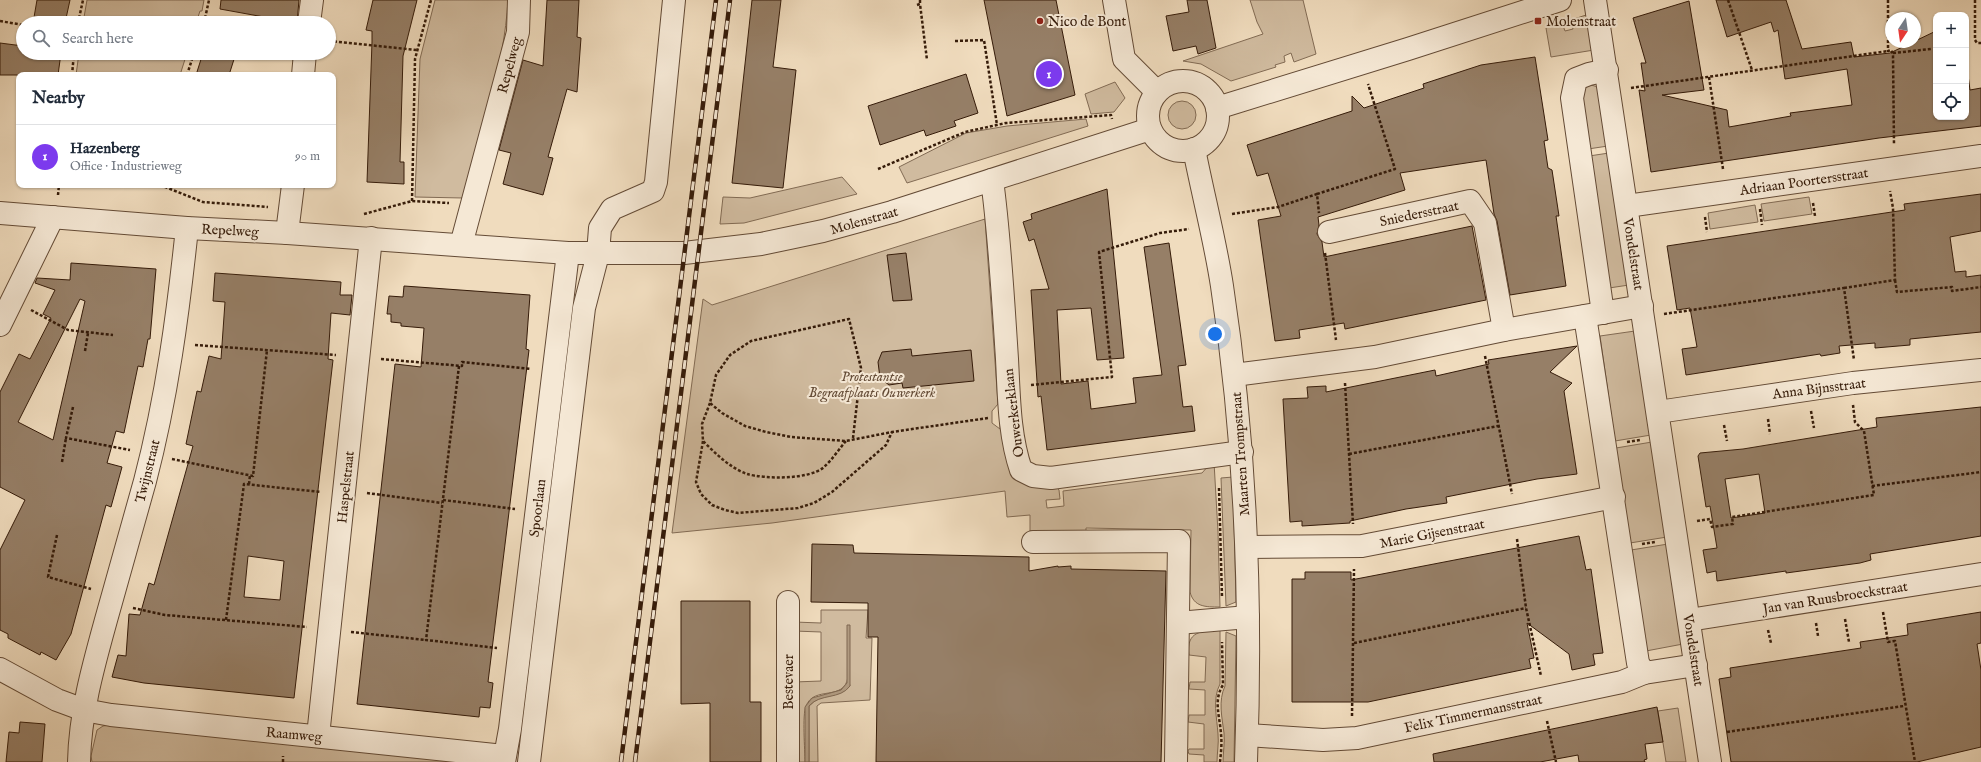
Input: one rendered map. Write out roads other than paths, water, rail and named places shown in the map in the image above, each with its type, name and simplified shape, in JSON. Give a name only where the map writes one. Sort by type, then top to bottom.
[{"type":"street","points":[[310,16],[312,0]]},
{"type":"street","name":"Repelweg","points":[[461,245],[518,32],[519,0]]},
{"type":"street","points":[[530,762],[584,308],[598,254],[600,228],[612,209],[653,191],[656,182],[674,0]]},
{"type":"street","points":[[1114,0],[1124,59],[1157,92]]},
{"type":"street","points":[[1216,108],[1560,0]]},
{"type":"street","name":"Vondelstraat","points":[[1595,0],[1609,80],[1710,762]]},
{"type":"street","points":[[303,72],[304,60]]},
{"type":"street","points":[[1609,80],[1589,74],[1576,79],[1572,98],[1606,445],[1638,663],[1644,673]]},
{"type":"street","points":[[1181,81],[1193,82],[1212,96],[1216,108],[1218,117],[1212,136],[1205,144],[1194,149],[1184,151],[1173,150],[1163,145],[1154,137],[1150,129],[1148,116],[1149,106],[1157,92],[1170,83],[1181,81]]},
{"type":"street","name":"Molenstraat","points":[[568,253],[675,254],[761,244],[823,231],[864,220],[1150,129]]},
{"type":"street","name":"Maarten Trompstraat","points":[[1194,149],[1222,286],[1234,375],[1242,452],[1247,547],[1248,617],[1246,762]]},
{"type":"street","name":"Adriaan Poortersstraat","points":[[1627,206],[1981,156]]},
{"type":"street","name":"Ouwerkerklaan","points":[[992,180],[997,217],[1011,415],[1016,454],[1021,470],[1033,476],[1051,478],[1242,452]]},
{"type":"street","points":[[287,233],[293,188]]},
{"type":"street","name":"Sniedersstraat","points":[[1324,232],[1470,201],[1485,223],[1504,330]]},
{"type":"street","name":"Repelweg","points":[[0,213],[187,228],[371,238],[568,253]]},
{"type":"street","points":[[0,325],[53,217]]},
{"type":"street","name":"Twijnstraat","points":[[84,710],[89,681],[152,454],[174,344],[187,228]]},
{"type":"street","name":"Haspelstraat","points":[[318,736],[371,238]]},
{"type":"street","name":"Spoorlaan","points":[[504,759],[510,729],[520,650],[568,253]]},
{"type":"street","points":[[1234,375],[1375,357],[1504,330],[1594,315],[1643,312]]},
{"type":"street","name":"Anna Bijnsstraat","points":[[1658,412],[1854,383],[1981,370]]},
{"type":"street","name":"Marie Gijsenstraat","points":[[1247,547],[1370,545],[1614,497]]},
{"type":"street","points":[[1033,542],[1179,541],[1176,762]]},
{"type":"street","name":"Jan van Ruusbroeckstraat","points":[[1689,620],[1981,574]]},
{"type":"street","name":"Bestevaer","points":[[788,602],[788,762]]},
{"type":"street","points":[[1178,623],[1248,617]]},
{"type":"street","name":"Felix Timmermansstraat","points":[[1247,735],[1323,740],[1357,738],[1622,682],[1644,673],[1696,665]]},
{"type":"street","name":"Raamweg","points":[[0,670],[57,700],[84,710],[111,715],[318,736],[504,759]]},
{"type":"street","points":[[79,762],[79,741],[84,710]]},
{"type":"railway","points":[[621,762],[716,0]]},
{"type":"railway","points":[[635,762],[730,0]]},
{"type":"place","name":"Nico de Bont","points":[[1040,21]]},
{"type":"place","name":"Molenstraat","points":[[1538,21]]},
{"type":"place","name":"Hazenberg","points":[[1049,74]]},
{"type":"park label","name":"Protestantse Begraafplaats Ouwerkerk","points":[[872,384]]}]
